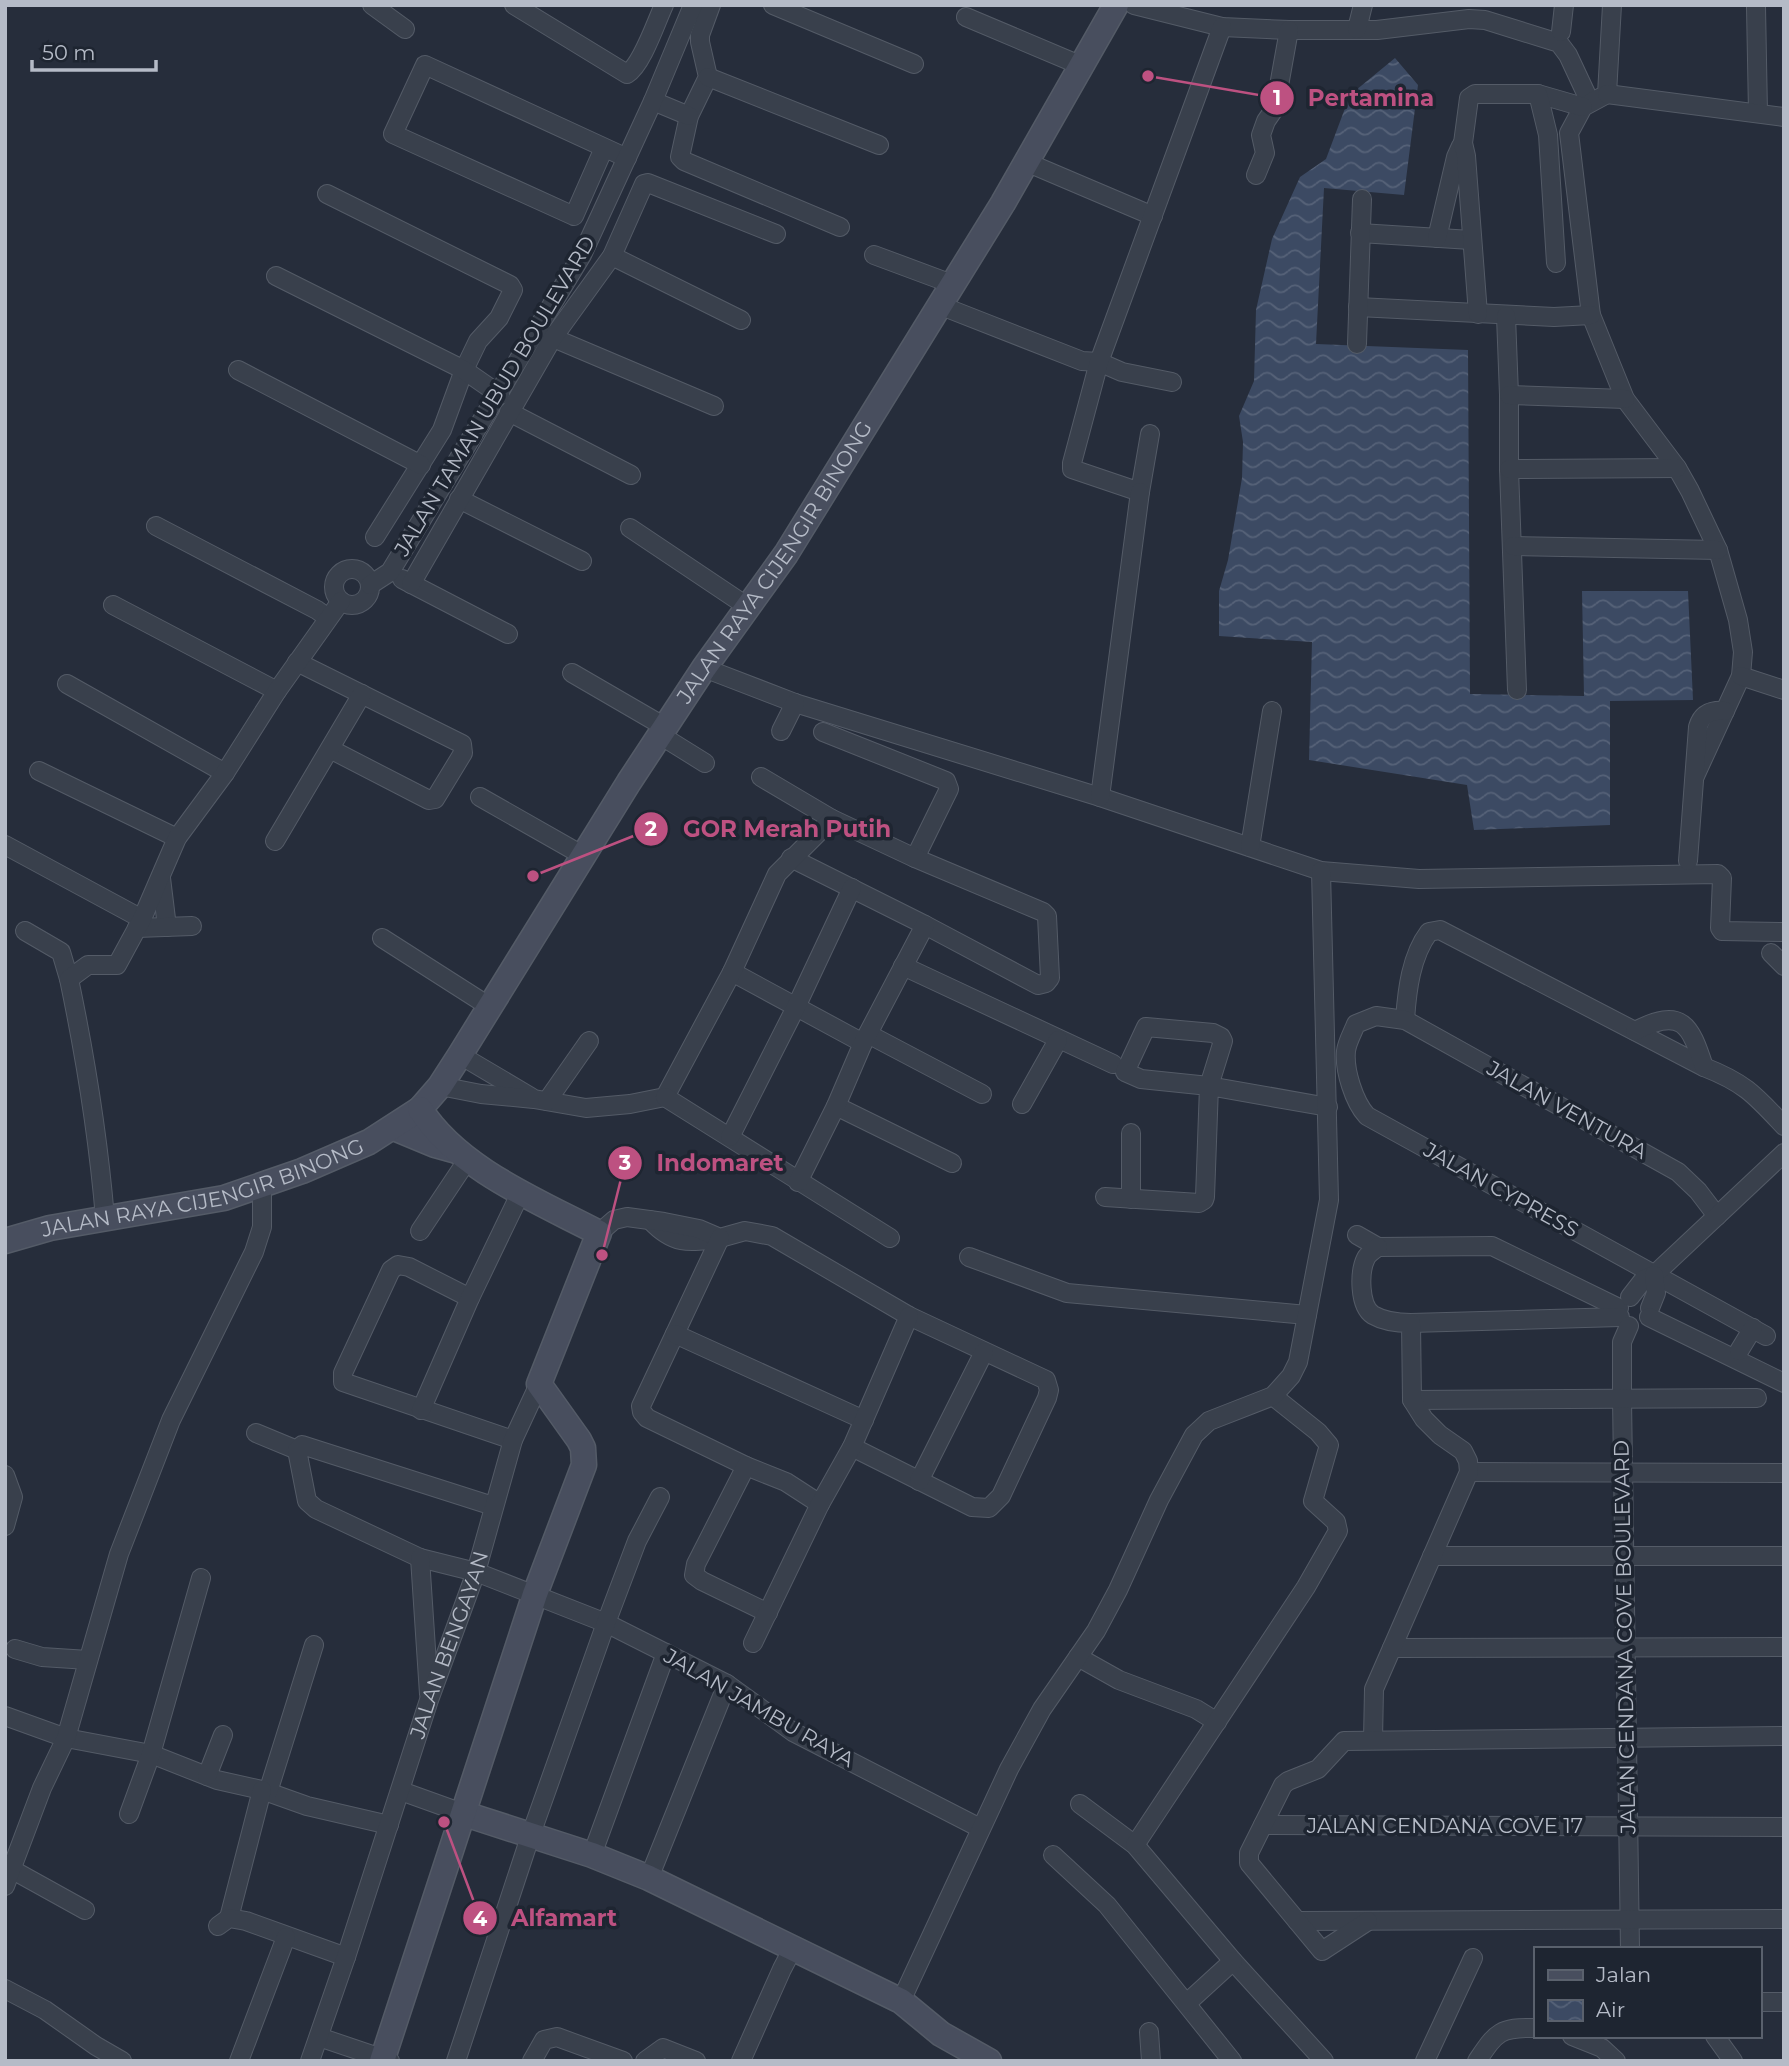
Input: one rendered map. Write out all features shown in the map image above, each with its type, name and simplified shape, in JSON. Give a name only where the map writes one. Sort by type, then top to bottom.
[{"type":"street","points":[[372,5],[405,29]]},
{"type":"street","points":[[514,5],[628,74],[639,60],[664,5]]},
{"type":"street","name":"JALAN TAMAN UBUD BOULEVARD","points":[[370,585],[390,572],[500,395],[545,335],[653,101],[694,5]]},
{"type":"street","points":[[711,5],[700,35],[708,77],[690,116],[680,157],[840,227]]},
{"type":"street","points":[[773,5],[914,64]]},
{"type":"street","name":"JALAN RAYA CIJENGIR BINONG","points":[[5,1241],[50,1228],[224,1198],[262,1186],[369,1142],[420,1109],[440,1086],[460,1055],[662,731],[786,554],[1026,162],[1116,5]]},
{"type":"street","points":[[1134,5],[1222,27],[1289,30],[1377,30],[1469,19],[1485,20],[1559,43],[1568,55],[1586,104]]},
{"type":"street","points":[[1357,29],[1363,5]]},
{"type":"street","points":[[1561,32],[1564,5]]},
{"type":"street","points":[[1607,94],[1612,5]]},
{"type":"street","points":[[1756,7],[1758,113]]},
{"type":"street","points":[[966,17],[1082,66]]},
{"type":"street","points":[[1140,492],[1077,472],[1072,469],[1072,463],[1099,362],[1222,27]]},
{"type":"street","points":[[1256,175],[1265,153],[1261,135],[1275,108],[1289,30]]},
{"type":"street","points":[[604,148],[574,216],[393,134],[425,65],[627,158]]},
{"type":"street","points":[[708,77],[879,145]]},
{"type":"street","points":[[1478,314],[1462,143],[1469,98],[1475,94],[1538,94],[1586,104]]},
{"type":"street","points":[[1538,94],[1548,135],[1556,263]]},
{"type":"street","points":[[1688,861],[1698,727],[1701,718],[1716,710],[1725,711],[1741,676],[1743,652],[1738,620],[1718,551],[1677,468],[1625,399],[1591,315],[1569,133],[1586,104],[1607,94],[1784,117]]},
{"type":"street","points":[[653,101],[690,116]]},
{"type":"street","points":[[1548,135],[1569,133]]},
{"type":"street","points":[[1437,238],[1456,157],[1462,143]]},
{"type":"street","points":[[1026,162],[1153,216]]},
{"type":"street","points":[[411,584],[509,412],[545,335],[612,256],[641,187],[648,183],[776,234]]},
{"type":"street","points":[[327,194],[512,287],[513,290],[499,318],[478,341],[464,370],[442,430],[375,537]]},
{"type":"street","points":[[1357,344],[1362,198]]},
{"type":"street","points":[[1360,233],[1471,240]]},
{"type":"street","points":[[874,255],[952,284]]},
{"type":"street","points":[[612,256],[741,320]]},
{"type":"street","points":[[276,276],[464,370],[500,395]]},
{"type":"street","points":[[939,305],[1082,361],[1099,362],[1122,372],[1172,382]]},
{"type":"street","points":[[1358,307],[1506,316],[1591,315]]},
{"type":"street","points":[[1506,316],[1508,469],[1517,690]]},
{"type":"street","points":[[545,335],[714,406]]},
{"type":"street","points":[[238,370],[421,465]]},
{"type":"street","points":[[1509,395],[1625,399]]},
{"type":"street","points":[[509,412],[631,475]]},
{"type":"street","points":[[1100,797],[1150,434]]},
{"type":"street","points":[[1508,469],[1677,468]]},
{"type":"street","points":[[459,499],[583,561]]},
{"type":"street","points":[[156,526],[328,618]]},
{"type":"street","points":[[630,528],[748,607]]},
{"type":"street","points":[[1513,545],[1718,551]]},
{"type":"street","points":[[349,569],[365,574],[370,585],[368,596],[353,605],[341,601],[335,592],[335,580],[343,571],[349,569]]},
{"type":"street","points":[[390,572],[508,634]]},
{"type":"street","points":[[25,931],[88,965],[117,965],[140,923],[177,838],[225,773],[277,691],[341,601]]},
{"type":"street","points":[[113,605],[277,691]]},
{"type":"street","points":[[297,662],[462,744],[463,752],[435,799],[429,800],[330,749]]},
{"type":"street","points":[[704,668],[795,703],[1100,797],[1321,872],[1419,879],[1718,874],[1722,878],[1722,931],[1784,932]]},
{"type":"street","points":[[572,673],[662,731],[705,763]]},
{"type":"street","points":[[1741,676],[1784,690]]},
{"type":"street","points":[[67,684],[225,773]]},
{"type":"street","points":[[275,841],[362,694]]},
{"type":"street","points":[[781,731],[795,703]]},
{"type":"street","points":[[1250,846],[1272,710]]},
{"type":"street","points":[[823,732],[946,781],[949,789],[915,858]]},
{"type":"street","points":[[39,771],[177,838]]},
{"type":"street","points":[[761,777],[832,819],[1047,916],[1050,978],[1046,983],[1038,985],[791,858]]},
{"type":"street","points":[[480,797],[583,855]]},
{"type":"street","points":[[665,1097],[732,972],[777,874],[832,819]]},
{"type":"street","points":[[5,845],[140,923],[167,927],[192,926]]},
{"type":"street","points":[[901,2001],[1009,1769],[1042,1709],[1096,1630],[1118,1590],[1158,1500],[1195,1435],[1209,1421],[1273,1396],[1291,1376],[1298,1362],[1329,1200],[1321,872]]},
{"type":"street","points":[[161,874],[167,927]]},
{"type":"street","points":[[730,1137],[852,888]]},
{"type":"street","points":[[797,1182],[836,1106],[865,1038],[925,925]]},
{"type":"street","points":[[1405,1020],[1407,989],[1421,943],[1429,932],[1440,930],[1704,1068],[1734,1079],[1754,1094],[1784,1126]]},
{"type":"street","points":[[382,938],[489,1007]]},
{"type":"street","points":[[61,951],[89,1077],[105,1218]]},
{"type":"street","points":[[69,979],[88,965]]},
{"type":"street","points":[[903,965],[1113,1064]]},
{"type":"street","points":[[732,972],[796,1007],[982,1094]]},
{"type":"street","name":"JALAN CYPRESS","points":[[1405,1020],[1376,1016],[1356,1024],[1346,1051],[1351,1087],[1360,1108],[1367,1116],[1759,1332],[1739,1352]]},
{"type":"street","points":[[1635,1031],[1664,1019],[1680,1023],[1689,1029],[1694,1037],[1704,1068]]},
{"type":"street","name":"JALAN VENTURA","points":[[1405,1020],[1678,1172],[1698,1191],[1717,1216]]},
{"type":"street","points":[[1105,1197],[1199,1203],[1204,1200],[1209,1086],[1223,1046],[1221,1037],[1213,1033],[1146,1027],[1125,1072],[1141,1079],[1209,1086],[1328,1107]]},
{"type":"street","points":[[1022,1104],[1058,1040]]},
{"type":"street","points":[[540,1100],[589,1041]]},
{"type":"street","points":[[460,1055],[540,1100]]},
{"type":"street","points":[[440,1086],[586,1108],[630,1104],[665,1097],[890,1238]]},
{"type":"street","points":[[836,1106],[952,1163]]},
{"type":"street","points":[[420,1109],[427,1121],[461,1155]]},
{"type":"street","points":[[394,1128],[461,1155],[520,1192],[599,1233],[614,1220],[627,1217],[699,1229],[720,1238],[746,1231],[772,1236],[909,1316],[1046,1380],[1049,1390],[1001,1496],[989,1508],[972,1507],[852,1447]]},
{"type":"street","points":[[1131,1133],[1131,1199]]},
{"type":"street","points":[[420,1231],[461,1155]]},
{"type":"street","points":[[1624,1312],[1644,1279],[1654,1275],[1781,1161]]},
{"type":"street","points":[[85,1910],[8,1877],[41,1788],[66,1738],[119,1554],[171,1420],[254,1252],[262,1227],[262,1186]]},
{"type":"street","points":[[421,1410],[520,1192]]},
{"type":"street","name":"JALAN BENGAYAN","points":[[310,2061],[429,1700],[476,1572],[513,1440],[539,1384],[599,1233]]},
{"type":"street","points":[[1357,1235],[1378,1247],[1492,1246],[1624,1312],[1639,1327],[1649,1313],[1656,1293],[1654,1275]]},
{"type":"street","points":[[720,1238],[641,1406],[642,1412],[647,1418],[746,1466],[786,1482],[820,1504]]},
{"type":"street","points":[[1378,1247],[1367,1256],[1362,1269],[1364,1305],[1372,1314],[1394,1323],[1624,1312],[1640,1297],[1649,1313],[1784,1383]]},
{"type":"street","points":[[969,1257],[1067,1293],[1307,1315]]},
{"type":"street","points":[[470,1298],[409,1267],[398,1265],[391,1270],[343,1373],[343,1382],[513,1440]]},
{"type":"street","name":"JALAN CENDANA COVE BOULEVARD","points":[[1624,1312],[1622,1399],[1630,1947]]},
{"type":"street","points":[[753,1643],[820,1504],[852,1447],[909,1316]]},
{"type":"street","points":[[1373,1740],[1374,1689],[1469,1472],[1463,1451],[1440,1435],[1424,1419],[1412,1400],[1411,1323]]},
{"type":"street","points":[[675,1334],[864,1420]]},
{"type":"street","points":[[919,1481],[984,1352]]},
{"type":"street","points":[[319,2036],[385,2060],[535,1594],[584,1465],[583,1448],[579,1440],[539,1384]]},
{"type":"street","points":[[1135,1845],[1306,1587],[1338,1531],[1336,1522],[1313,1501],[1329,1445],[1325,1438],[1273,1396]]},
{"type":"street","points":[[1412,1400],[1757,1398]]},
{"type":"street","points":[[1440,1435],[1450,1400]]},
{"type":"street","points":[[256,1433],[298,1450],[302,1445],[493,1506]]},
{"type":"street","name":"JALAN JAMBU RAYA","points":[[298,1450],[300,1473],[310,1505],[420,1558],[476,1572],[606,1623],[727,1684],[793,1732],[980,1828]]},
{"type":"street","points":[[746,1466],[696,1564],[694,1576],[768,1613]]},
{"type":"street","points":[[1469,1472],[1784,1473]]},
{"type":"street","points":[[5,1475],[13,1497],[5,1526]]},
{"type":"street","points":[[456,2061],[530,1837],[606,1623],[636,1541],[660,1497]]},
{"type":"street","points":[[1432,1556],[1784,1556]]},
{"type":"street","points":[[420,1558],[429,1700]]},
{"type":"street","points":[[129,1814],[151,1754],[201,1578]]},
{"type":"street","points":[[314,1645],[224,1922],[246,1921],[346,1957]]},
{"type":"street","points":[[1392,1648],[1784,1647]]},
{"type":"street","points":[[16,1649],[42,1657],[88,1660]]},
{"type":"street","points":[[592,1855],[666,1653]]},
{"type":"street","points":[[1079,1657],[1119,1680],[1196,1709],[1217,1722]]},
{"type":"street","points":[[649,1878],[727,1684]]},
{"type":"street","points":[[5,1716],[66,1738],[151,1754],[207,1776],[265,1791],[307,1806],[389,1825]]},
{"type":"street","points":[[207,1776],[223,1735]]},
{"type":"street","points":[[1368,1921],[1321,1951],[1249,1863],[1249,1853],[1283,1785],[1318,1769],[1344,1741],[1784,1736]]},
{"type":"street","points":[[401,1791],[530,1837],[592,1855],[649,1878],[901,2001],[941,2034],[989,2061]]},
{"type":"street","points":[[1080,1804],[1135,1845],[1233,1961],[1324,2061]]},
{"type":"street","name":"JALAN CENDANA COVE 17","points":[[1263,1825],[1784,1827]]},
{"type":"street","points":[[1053,1855],[1107,1905],[1232,2061]]},
{"type":"street","points":[[1297,1921],[1784,1919]]},
{"type":"street","points":[[239,2061],[286,1937]]},
{"type":"street","points":[[741,2061],[793,1948]]},
{"type":"street","points":[[1425,2061],[1473,1958]]},
{"type":"street","points":[[1187,2003],[1233,1961]]},
{"type":"street","points":[[5,1989],[45,2010],[122,2061]]},
{"type":"street","points":[[1761,2002],[1784,2002]]},
{"type":"street","points":[[1476,2061],[1494,2036],[1510,2030],[1534,2028]]},
{"type":"street","points":[[1149,2032],[1151,2061]]},
{"type":"street","points":[[532,2061],[544,2040],[557,2037],[623,2061]]},
{"type":"street","points":[[1577,2038],[1602,2048],[1616,2061]]},
{"type":"street","points":[[1716,2038],[1733,2061]]},
{"type":"street","points":[[645,2061],[663,2048],[696,2061]]},
{"type":"water","points":[[1395,58],[1418,85],[1404,195],[1324,188],[1316,344],[1468,350],[1470,694],[1584,696],[1582,591],[1688,591],[1693,700],[1610,701],[1610,825],[1474,830],[1467,785],[1309,760],[1312,642],[1219,636],[1219,591],[1228,560],[1242,478],[1243,442],[1239,416],[1254,381],[1256,310],[1272,239],[1300,177],[1326,159],[1350,95]]},
{"type":"place","name":"Pertamina","points":[[1148,76]]},
{"type":"place","name":"GOR Merah Putih","points":[[533,876]]},
{"type":"place","name":"Indomaret","points":[[602,1255]]},
{"type":"place","name":"Alfamart","points":[[444,1822]]}]
